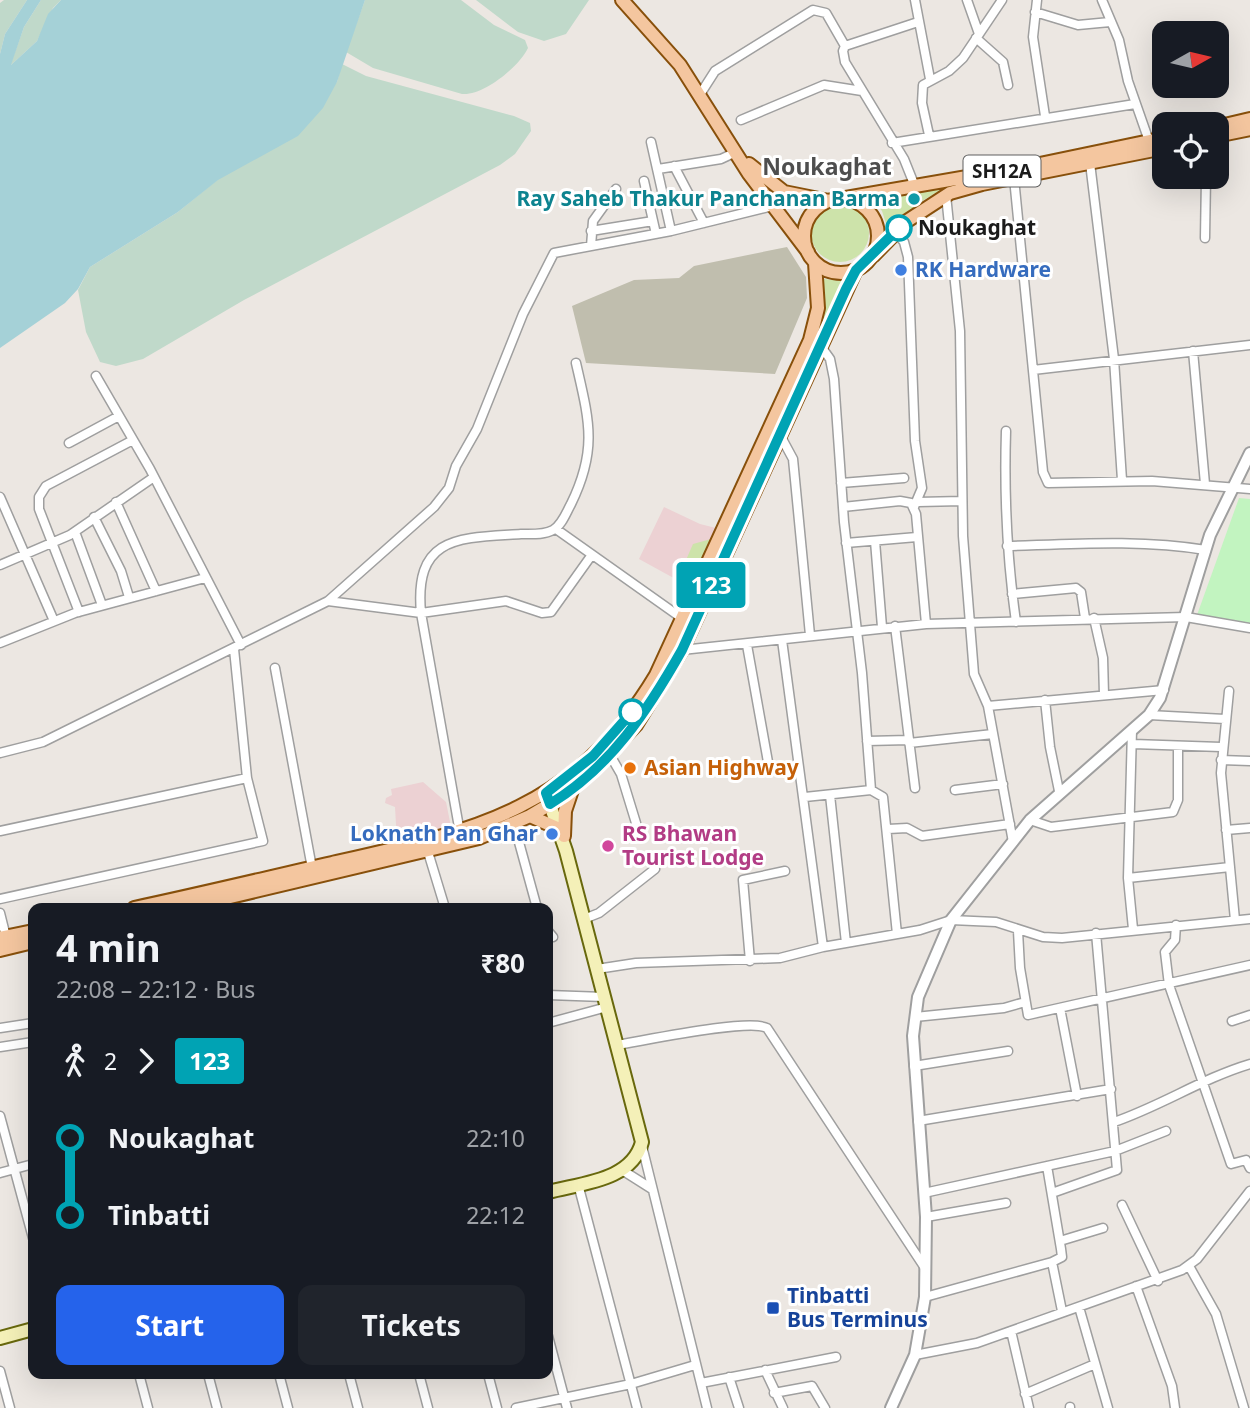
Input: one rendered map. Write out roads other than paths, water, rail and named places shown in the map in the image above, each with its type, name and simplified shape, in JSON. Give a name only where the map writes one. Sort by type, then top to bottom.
[{"type":"main road","points":[[622,0],[680,65],[773,206],[812,258],[835,272],[856,270]]},
{"type":"main road","points":[[1229,124],[1250,119]]},
{"type":"main road","points":[[1229,133],[1250,129]]},
{"type":"main road","name":"SH12A","points":[[156,903],[460,833],[574,787],[610,755],[646,711],[682,650],[856,270],[873,256],[895,231],[946,195],[986,178],[1152,140]]},
{"type":"main road","name":"SH12A","points":[[206,903],[479,838],[530,816],[589,760],[662,649],[675,636],[810,341],[818,308],[805,228],[818,207],[834,200],[914,184],[1014,178],[1152,150]]},
{"type":"main road","points":[[737,153],[784,191],[853,201],[873,218],[877,244],[873,256]]},
{"type":"main road","points":[[560,832],[574,787]]},
{"type":"main road","points":[[551,796],[642,1133],[642,1144],[634,1160],[622,1170],[553,1191]]},
{"type":"main road","points":[[530,816],[560,832]]},
{"type":"main road","name":"SH12A","points":[[233,903],[301,889],[344,871]]},
{"type":"main road","points":[[3,938],[28,932]]},
{"type":"main road","points":[[0,950],[28,943]]},
{"type":"main road","points":[[0,1338],[28,1330]]},
{"type":"street","points":[[915,0],[930,79]]},
{"type":"street","points":[[967,0],[978,36],[1003,62],[1009,85]]},
{"type":"street","points":[[929,135],[922,97],[923,85],[955,66],[1002,0]]},
{"type":"street","points":[[1037,0],[1033,37],[1045,116]]},
{"type":"street","points":[[1102,0],[1120,45],[1135,104],[1149,141]]},
{"type":"street","points":[[699,96],[715,71],[813,10],[826,13],[845,46],[843,56],[892,143],[904,159],[914,184]]},
{"type":"street","points":[[1035,12],[1078,25],[1110,22]]},
{"type":"street","points":[[845,46],[918,22]]},
{"type":"street","points":[[741,120],[824,85],[862,91]]},
{"type":"street","points":[[892,143],[1045,116],[1135,104]]},
{"type":"street","points":[[651,142],[671,231]]},
{"type":"street","points":[[658,169],[721,159],[737,153]]},
{"type":"street","points":[[1090,163],[1114,359],[1122,480]]},
{"type":"street","points":[[674,166],[704,223]]},
{"type":"street","points":[[1014,178],[1043,472],[1048,483],[1122,480],[1250,489]]},
{"type":"street","points":[[643,181],[656,234]]},
{"type":"street","points":[[591,246],[591,231],[596,216],[617,189]]},
{"type":"street","points":[[1205,238],[1206,189]]},
{"type":"street","points":[[946,195],[960,331],[962,501],[974,674],[988,706],[1013,842]]},
{"type":"street","points":[[0,753],[43,742],[328,601],[444,496],[486,410],[523,314],[550,260],[558,252],[671,231],[773,206]]},
{"type":"street","points":[[591,231],[653,220]]},
{"type":"street","points":[[895,231],[904,242],[908,257],[915,441],[922,488],[916,505],[917,537],[926,624]]},
{"type":"street","points":[[820,345],[830,359],[834,379],[846,543],[862,673],[871,790]]},
{"type":"street","points":[[1033,370],[1250,345]]},
{"type":"street","points":[[1193,351],[1205,484]]},
{"type":"street","points":[[460,833],[421,613],[420,580],[434,550],[444,544],[469,537],[547,533],[556,529],[584,472],[591,440],[576,363]]},
{"type":"street","points":[[0,900],[263,841],[247,778],[237,647],[155,477],[96,376]]},
{"type":"street","points":[[69,443],[119,416]]},
{"type":"street","points":[[1006,430],[1004,487],[1007,546],[1016,622]]},
{"type":"street","points":[[780,435],[793,459],[810,635]]},
{"type":"street","points":[[79,612],[39,509],[42,490],[133,440]]},
{"type":"street","points":[[891,1408],[915,1355],[925,1297],[926,1217],[914,1066],[918,996],[951,920],[1030,820],[1059,791],[1149,715],[1164,690],[1210,535],[1231,487],[1250,453]]},
{"type":"street","points":[[0,565],[52,545],[75,532],[155,477]]},
{"type":"street","points":[[841,483],[904,478]]},
{"type":"street","points":[[0,497],[54,621]]},
{"type":"street","points":[[843,507],[905,501],[916,505],[962,501]]},
{"type":"street","points":[[116,502],[156,591]]},
{"type":"street","points":[[94,517],[121,571],[129,597]]},
{"type":"street","points":[[556,529],[683,619]]},
{"type":"street","points":[[75,532],[102,605]]},
{"type":"street","points":[[846,543],[917,537]]},
{"type":"street","points":[[875,541],[882,627]]},
{"type":"street","points":[[1007,546],[1126,544],[1182,546],[1206,550]]},
{"type":"street","points":[[328,601],[421,613],[506,601],[542,613],[551,612],[591,556]]},
{"type":"street","points":[[0,642],[79,612],[205,578]]},
{"type":"street","points":[[1012,594],[1076,588],[1081,592],[1103,658],[1104,695]]},
{"type":"street","points":[[682,650],[926,624],[1186,617],[1250,628]]},
{"type":"street","points":[[895,626],[915,788]]},
{"type":"street","points":[[782,640],[806,797],[812,881],[823,947]]},
{"type":"street","points":[[747,645],[768,762]]},
{"type":"street","points":[[275,668],[312,868]]},
{"type":"street","points":[[988,706],[1164,690]]},
{"type":"street","points":[[1229,691],[1221,760],[1235,920]]},
{"type":"street","points":[[1045,700],[1049,747],[1059,791]]},
{"type":"street","points":[[1149,715],[1225,719]]},
{"type":"street","points":[[1132,730],[1128,878],[1133,929]]},
{"type":"street","points":[[867,741],[909,742],[993,734]]},
{"type":"street","points":[[1133,744],[1221,747]]},
{"type":"street","points":[[1030,820],[1051,827],[1170,814],[1176,808],[1178,747]]},
{"type":"street","points":[[610,755],[621,774],[636,823]]},
{"type":"street","points":[[1221,760],[1250,761]]},
{"type":"street","points":[[0,831],[247,778]]},
{"type":"street","points":[[955,790],[1003,784]]},
{"type":"street","points":[[806,797],[871,790],[885,801],[897,934]]},
{"type":"street","points":[[830,795],[846,943]]},
{"type":"street","points":[[514,824],[536,903]]},
{"type":"street","points":[[888,829],[907,828],[922,836],[1010,824]]},
{"type":"street","points":[[1226,830],[1250,828]]},
{"type":"street","points":[[428,852],[443,903]]},
{"type":"street","points":[[584,919],[599,913],[655,869],[650,857]]},
{"type":"street","points":[[1128,878],[1230,867]]},
{"type":"street","points":[[750,961],[743,880],[785,871]]},
{"type":"street","points":[[0,913],[3,938]]},
{"type":"street","points":[[597,969],[636,962],[750,961],[780,958],[951,920],[975,919],[1018,931],[1062,938],[1250,919]]},
{"type":"street","points":[[1176,925],[1175,940],[1165,952],[1169,985],[1231,1164],[1246,1160],[1250,1168]]},
{"type":"street","points":[[1018,931],[1028,1015],[1250,965]]},
{"type":"street","points":[[1052,1193],[1113,1173],[1117,1165],[1096,933]]},
{"type":"street","points":[[553,996],[606,1002]]},
{"type":"street","points":[[553,1021],[606,1002]]},
{"type":"street","points":[[915,1017],[1004,1008],[1025,1002]]},
{"type":"street","points":[[1060,1008],[1077,1096]]},
{"type":"street","points":[[1232,1021],[1250,1016]]},
{"type":"street","points":[[0,1028],[28,1024]]},
{"type":"street","points":[[617,1045],[734,1027],[756,1025],[767,1028],[925,1268]]},
{"type":"street","points":[[0,1047],[28,1043]]},
{"type":"street","points":[[914,1066],[1008,1051]]},
{"type":"street","points":[[1114,1122],[1202,1085],[1227,1071],[1250,1064]]},
{"type":"street","points":[[918,1121],[1077,1096],[1111,1088]]},
{"type":"street","points":[[0,1116],[28,1219]]},
{"type":"street","points":[[924,1193],[1115,1152],[1166,1131]]},
{"type":"street","points":[[642,1144],[695,1365],[708,1408]]},
{"type":"street","points":[[0,1173],[28,1165]]},
{"type":"street","points":[[925,1297],[1062,1257],[1047,1166]]},
{"type":"street","points":[[622,1170],[652,1189]]},
{"type":"street","points":[[578,1184],[637,1408]]},
{"type":"street","points":[[915,1355],[977,1343],[1062,1311],[1158,1281],[1189,1266],[1250,1191]]},
{"type":"street","points":[[926,1217],[1006,1203]]},
{"type":"street","points":[[1122,1205],[1158,1281]]},
{"type":"street","points":[[1060,1241],[1103,1228]]},
{"type":"street","points":[[1052,1262],[1062,1311]]},
{"type":"street","points":[[1189,1266],[1216,1314],[1244,1408]]},
{"type":"street","points":[[1136,1286],[1172,1386],[1175,1408]]},
{"type":"street","points":[[1079,1307],[1108,1408]]},
{"type":"street","points":[[1011,1331],[1029,1408]]},
{"type":"street","points":[[553,1355],[566,1404]]},
{"type":"street","points":[[701,1383],[836,1357]]},
{"type":"street","points":[[1025,1394],[1095,1364]]},
{"type":"street","points":[[516,1408],[566,1404],[695,1365]]},
{"type":"street","points":[[765,1370],[783,1408]]},
{"type":"street","points":[[0,1371],[10,1408]]},
{"type":"street","points":[[729,1377],[740,1408]]},
{"type":"street","points":[[140,1379],[148,1408]]},
{"type":"street","points":[[209,1379],[217,1408]]},
{"type":"street","points":[[280,1379],[288,1408]]},
{"type":"street","points":[[350,1379],[358,1408]]},
{"type":"street","points":[[420,1379],[428,1408]]},
{"type":"street","points":[[489,1379],[497,1408]]},
{"type":"street","points":[[774,1393],[812,1386],[825,1408]]},
{"type":"water","points":[[27,0],[41,0],[24,27],[11,65],[37,41],[48,14],[61,0],[365,0],[337,82],[323,108],[298,136],[218,180],[178,212],[90,267],[78,289],[65,303],[0,348],[0,54],[5,34]]},
{"type":"place","name":"Ray Saheb Thakur Panchanan Barma","points":[[914,199]]},
{"type":"place","name":"Noukaghat","points":[[899,228]]},
{"type":"place","name":"RK Hardware","points":[[901,270]]},
{"type":"place","name":"Asian Highway","points":[[630,768]]},
{"type":"place","name":"Loknath Pan Ghar","points":[[552,834]]},
{"type":"place","name":"RS Bhawan Tourist Lodge","points":[[608,846]]},
{"type":"place","name":"Tinbatti Bus Terminus","points":[[773,1308]]},
{"type":"district","name":"Noukaghat","points":[[827,167]]}]
